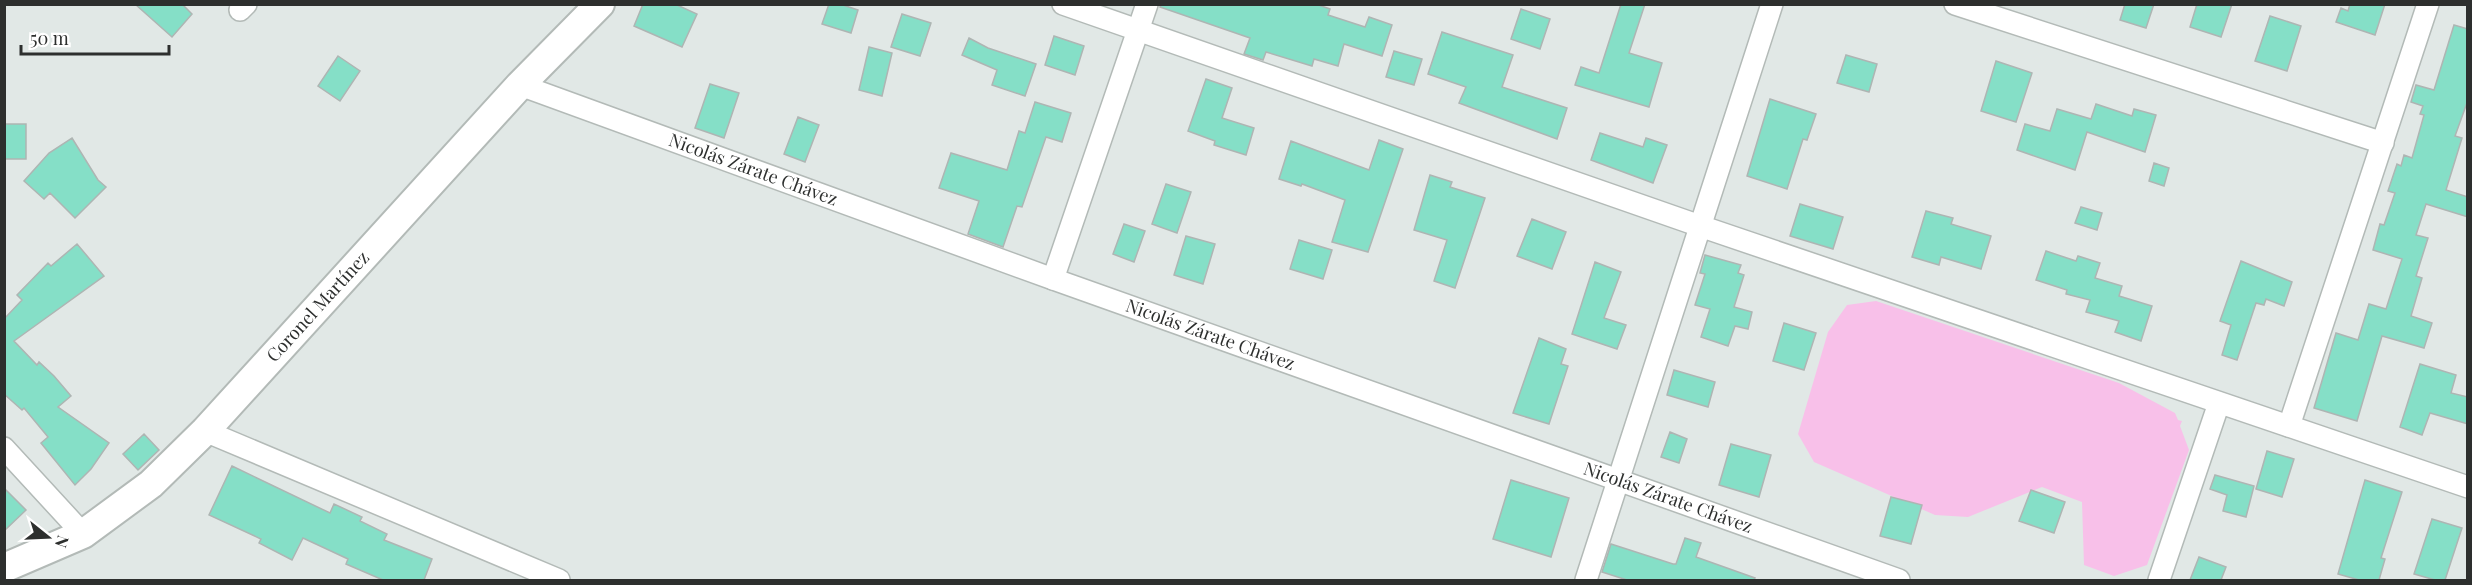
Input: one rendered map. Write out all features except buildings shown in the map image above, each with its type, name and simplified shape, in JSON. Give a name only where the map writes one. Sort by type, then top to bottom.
[{"type":"main road","name":"Coronel Martínez","points":[[4,568],[83,534],[151,484],[205,431],[520,86],[600,4]]},
{"type":"street","points":[[1063,4],[1700,226],[2468,487]]},
{"type":"street","points":[[1053,279],[1147,4]]},
{"type":"street","points":[[1587,580],[1772,4]]},
{"type":"street","points":[[1955,4],[2383,143]]},
{"type":"street","points":[[2289,426],[2428,4]]},
{"type":"street","name":"Nicolás Zárate Chávez","points":[[520,86],[1053,279],[1899,580]]},
{"type":"street","points":[[2159,580],[2219,402]]},
{"type":"street","points":[[205,431],[559,580]]},
{"type":"street","points":[[4,448],[83,534]]},
{"type":"shaded area","points":[[1876,301],[2119,383],[2175,413],[2178,420],[2182,421],[2180,426],[2189,450],[2147,565],[2114,576],[2084,565],[2082,502],[2042,487],[1968,517],[1935,515],[1814,462],[1798,434],[1828,332],[1847,305]]}]
